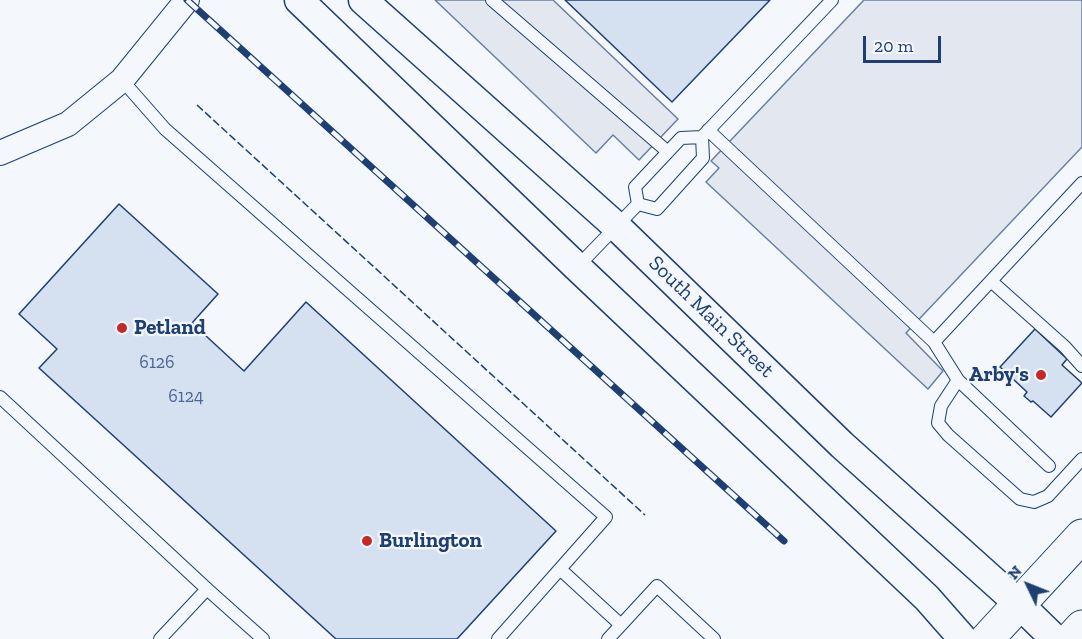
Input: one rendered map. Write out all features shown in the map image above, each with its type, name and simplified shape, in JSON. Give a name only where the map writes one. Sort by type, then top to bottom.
[{"type":"main road","points":[[987,639],[1082,536]]},
{"type":"main road","points":[[1071,639],[1082,627]]},
{"type":"street","points":[[0,153],[68,124],[122,80],[187,0]]},
{"type":"street","points":[[299,0],[927,598],[963,639]]},
{"type":"street","name":"South Main Street","points":[[363,0],[616,226],[842,445],[1055,639]]},
{"type":"lane","points":[[492,0],[668,152]]},
{"type":"lane","points":[[638,204],[635,187],[681,138],[705,133],[832,0]]},
{"type":"lane","points":[[122,80],[165,129],[606,518],[498,639]]},
{"type":"lane","points":[[638,204],[657,209],[703,158],[705,133]]},
{"type":"lane","points":[[705,133],[934,342],[958,380],[1049,466]]},
{"type":"lane","points":[[934,342],[1080,188]]},
{"type":"lane","points":[[577,267],[638,204]]},
{"type":"lane","points":[[991,281],[1065,347],[1082,366]]},
{"type":"lane","points":[[958,380],[941,406],[938,423],[948,435],[1020,499],[1034,502],[1048,496],[1082,459]]},
{"type":"lane","points":[[0,397],[263,639]]},
{"type":"lane","points":[[561,569],[621,624]]},
{"type":"lane","points":[[608,639],[657,586],[714,639]]},
{"type":"lane","points":[[160,639],[207,589]]},
{"type":"shaded area","points":[[435,0],[553,0],[678,119],[639,160],[613,135],[596,153]]},
{"type":"shaded area","points":[[864,0],[1082,0],[1082,147],[906,333],[943,371],[928,389],[706,182],[719,168],[711,161]]},
{"type":"building","points":[[565,0],[770,0],[672,102]]},
{"type":"building","points":[[119,204],[218,294],[192,323],[244,371],[306,302],[556,531],[457,639],[336,639],[39,368],[57,349],[19,314]]},
{"type":"building","name":"Arby's","points":[[1035,329],[1067,359],[1062,365],[1082,383],[1051,417],[1024,396],[1027,392],[1000,367]]},
{"type":"railway","points":[[187,0],[784,541]]},
{"type":"fence","points":[[197,105],[645,515]]},
{"type":"place","name":"Petland","points":[[122,328]]},
{"type":"place","name":"Arby's","points":[[1041,375]]},
{"type":"place","name":"Burlington","points":[[367,541]]}]
